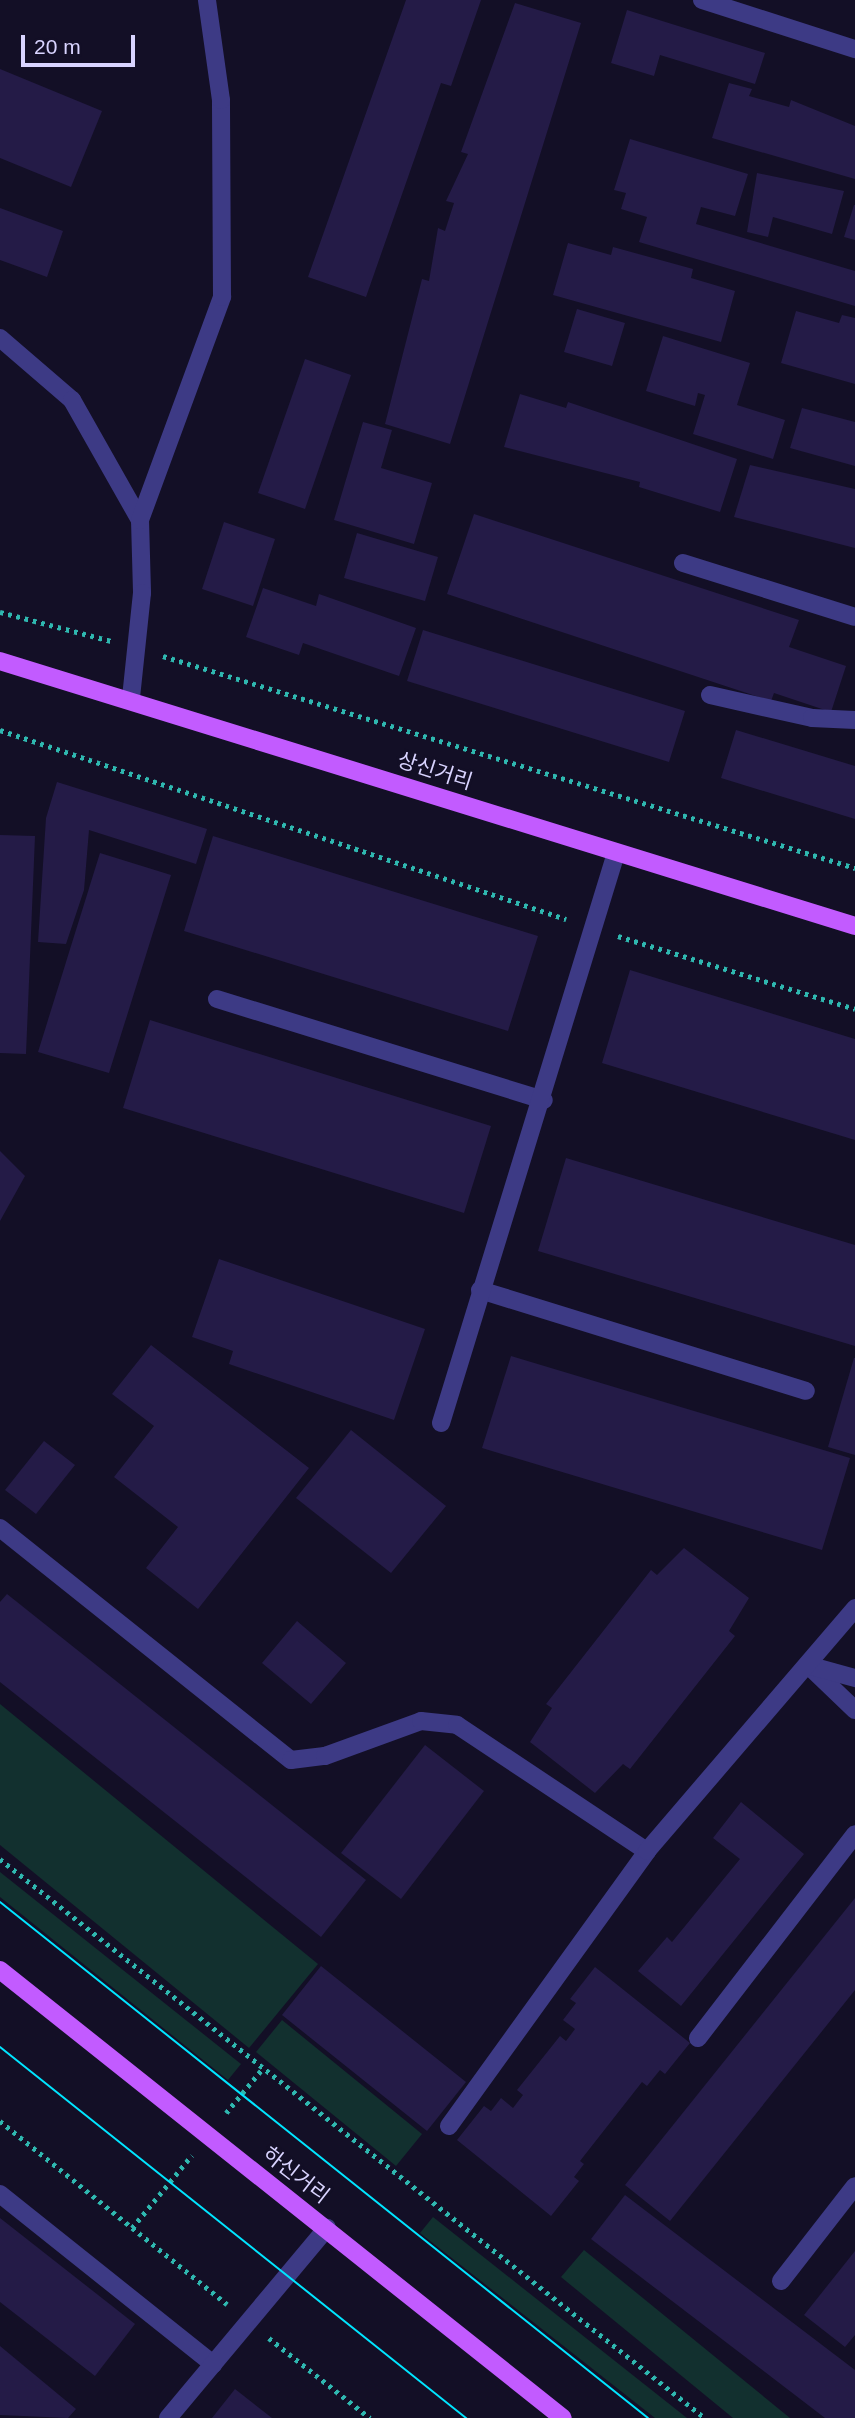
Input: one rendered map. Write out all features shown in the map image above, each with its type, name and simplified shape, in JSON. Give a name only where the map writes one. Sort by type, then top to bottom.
[{"type":"main road","name":"상신거리","points":[[0,661],[131,698],[616,853],[855,926]]},
{"type":"main road","name":"하신거리","points":[[0,1970],[563,2418]]},
{"type":"street","points":[[131,698],[136,648],[140,520],[222,297],[221,100],[207,0]]},
{"type":"street","points":[[702,0],[855,49]]},
{"type":"street","points":[[0,338],[72,400],[140,520]]},
{"type":"street","points":[[683,563],[855,617]]},
{"type":"street","points":[[710,695],[812,718],[855,720]]},
{"type":"street","points":[[441,1423],[480,1290],[544,1100],[616,853]]},
{"type":"street","points":[[217,999],[544,1100]]},
{"type":"street","points":[[480,1290],[806,1391]]},
{"type":"street","points":[[0,1528],[291,1760],[326,1756],[421,1721],[457,1725],[648,1851]]},
{"type":"street","points":[[449,2126],[648,1851],[855,1608]]},
{"type":"street","points":[[808,1665],[855,1678]]},
{"type":"street","points":[[808,1665],[855,1710]]},
{"type":"street","points":[[698,2038],[855,1834]]},
{"type":"street","points":[[781,2281],[855,2186]]},
{"type":"street","points":[[0,2194],[213,2364]]},
{"type":"street","points":[[168,2418],[327,2228]]},
{"type":"path","points":[[0,612],[136,648],[855,869]]},
{"type":"path","points":[[0,730],[594,928],[855,1009]]},
{"type":"path","points":[[0,1859],[705,2418]]},
{"type":"path","points":[[0,2122],[370,2418]]},
{"type":"green space","points":[[0,1704],[318,1964],[249,2048],[0,1845]]},
{"type":"green space","points":[[0,1872],[241,2064],[228,2080],[0,1897]]},
{"type":"green space","points":[[282,2020],[422,2134],[396,2166],[256,2052]]},
{"type":"green space","points":[[433,2217],[687,2418],[655,2418],[420,2233]]},
{"type":"green space","points":[[584,2250],[790,2418],[733,2418],[561,2277]]},
{"type":"building","points":[[406,0],[481,0],[451,86],[441,83],[366,297],[308,277]]},
{"type":"building","points":[[515,3],[581,23],[450,444],[385,424],[422,279],[429,281],[438,228],[445,231],[454,203],[446,201],[468,154],[461,152]]},
{"type":"building","points":[[627,10],[765,53],[755,84],[660,55],[654,76],[611,63]]},
{"type":"building","points":[[0,69],[102,111],[71,187],[0,158]]},
{"type":"building","points":[[729,83],[752,89],[749,96],[789,107],[791,100],[855,126],[855,179],[712,138]]},
{"type":"building","points":[[630,139],[748,174],[735,216],[701,207],[696,224],[855,271],[855,306],[639,242],[647,217],[621,209],[626,193],[614,190]]},
{"type":"building","points":[[757,173],[844,191],[832,234],[773,217],[768,237],[747,232]]},
{"type":"building","points":[[855,205],[855,240],[844,237]]},
{"type":"building","points":[[0,208],[63,231],[47,277],[0,260]]},
{"type":"building","points":[[568,243],[611,255],[613,247],[693,269],[691,278],[735,291],[721,342],[553,295]]},
{"type":"building","points":[[577,309],[625,323],[612,366],[564,352]]},
{"type":"building","points":[[796,311],[839,323],[842,315],[855,318],[855,384],[781,363]]},
{"type":"building","points":[[663,336],[750,363],[737,405],[785,420],[773,459],[693,434],[705,395],[698,393],[695,406],[646,391]]},
{"type":"building","points":[[305,359],[351,375],[305,509],[258,493]]},
{"type":"building","points":[[520,394],[566,408],[568,402],[737,459],[720,512],[639,487],[640,482],[504,447]]},
{"type":"building","points":[[802,408],[855,422],[855,466],[790,448]]},
{"type":"building","points":[[363,422],[392,430],[381,468],[432,483],[414,544],[334,520]]},
{"type":"building","points":[[750,465],[855,489],[855,548],[734,517]]},
{"type":"building","points":[[474,514],[799,620],[789,647],[846,666],[831,712],[774,693],[771,701],[447,594]]},
{"type":"building","points":[[224,522],[275,539],[253,606],[202,589]]},
{"type":"building","points":[[357,533],[438,557],[425,601],[344,578]]},
{"type":"building","points":[[263,588],[316,606],[319,594],[416,628],[399,676],[303,643],[299,655],[246,637]]},
{"type":"building","points":[[423,630],[685,711],[669,762],[407,681]]},
{"type":"building","points":[[736,730],[855,766],[855,819],[721,778]]},
{"type":"building","points":[[57,782],[207,829],[196,864],[89,830],[84,890],[66,944],[38,942],[46,818]]},
{"type":"building","points":[[0,835],[35,836],[26,1054],[0,1053]]},
{"type":"building","points":[[213,836],[538,936],[508,1031],[184,931]]},
{"type":"building","points":[[100,853],[171,875],[109,1073],[38,1052]]},
{"type":"building","points":[[630,970],[855,1039],[855,1140],[602,1063]]},
{"type":"building","points":[[150,1020],[491,1126],[464,1213],[123,1108]]},
{"type":"building","points":[[0,1151],[25,1176],[0,1221]]},
{"type":"building","points":[[566,1158],[855,1245],[855,1346],[538,1251]]},
{"type":"building","points":[[219,1259],[425,1329],[394,1420],[229,1364],[233,1351],[192,1337]]},
{"type":"building","points":[[151,1345],[309,1468],[198,1609],[146,1568],[178,1527],[114,1477],[154,1426],[112,1394]]},
{"type":"building","points":[[511,1356],[850,1458],[822,1550],[482,1448]]},
{"type":"building","points":[[855,1358],[855,1455],[828,1447]]},
{"type":"building","points":[[351,1430],[446,1506],[391,1573],[296,1498]]},
{"type":"building","points":[[44,1441],[75,1465],[36,1514],[5,1490]]},
{"type":"building","points":[[684,1548],[749,1598],[729,1631],[735,1636],[630,1769],[623,1764],[595,1793],[530,1742],[552,1708],[546,1704],[651,1570],[657,1575]]},
{"type":"building","points":[[7,1594],[366,1880],[321,1937],[0,1682],[0,1602]]},
{"type":"building","points":[[297,1621],[346,1663],[311,1704],[262,1663]]},
{"type":"building","points":[[425,1745],[484,1791],[401,1899],[341,1853]]},
{"type":"building","points":[[741,1802],[804,1854],[681,2006],[638,1971],[667,1937],[672,1942],[740,1859],[713,1838]]},
{"type":"building","points":[[855,1898],[855,1990],[670,2221],[625,2185]]},
{"type":"building","points":[[321,1966],[466,2082],[427,2131],[282,2015]]},
{"type":"building","points":[[595,1967],[690,2043],[665,2074],[660,2070],[647,2086],[642,2082],[580,2161],[584,2164],[574,2177],[579,2181],[551,2216],[457,2140],[484,2106],[491,2111],[501,2098],[513,2108],[523,2095],[517,2090],[560,2036],[566,2041],[575,2029],[563,2020],[576,2003],[570,1999]]},
{"type":"building","points":[[625,2195],[855,2370],[855,2418],[825,2418],[591,2239]]},
{"type":"building","points":[[0,2218],[135,2324],[95,2376],[0,2302]]},
{"type":"building","points":[[855,2251],[855,2335],[845,2347],[804,2315]]},
{"type":"building","points":[[0,2346],[76,2409],[68,2418],[0,2415]]},
{"type":"building","points":[[235,2389],[272,2418],[212,2418]]},
{"type":"tram line","points":[[0,1902],[648,2418]]},
{"type":"tram line","points":[[0,2047],[466,2418]]}]
